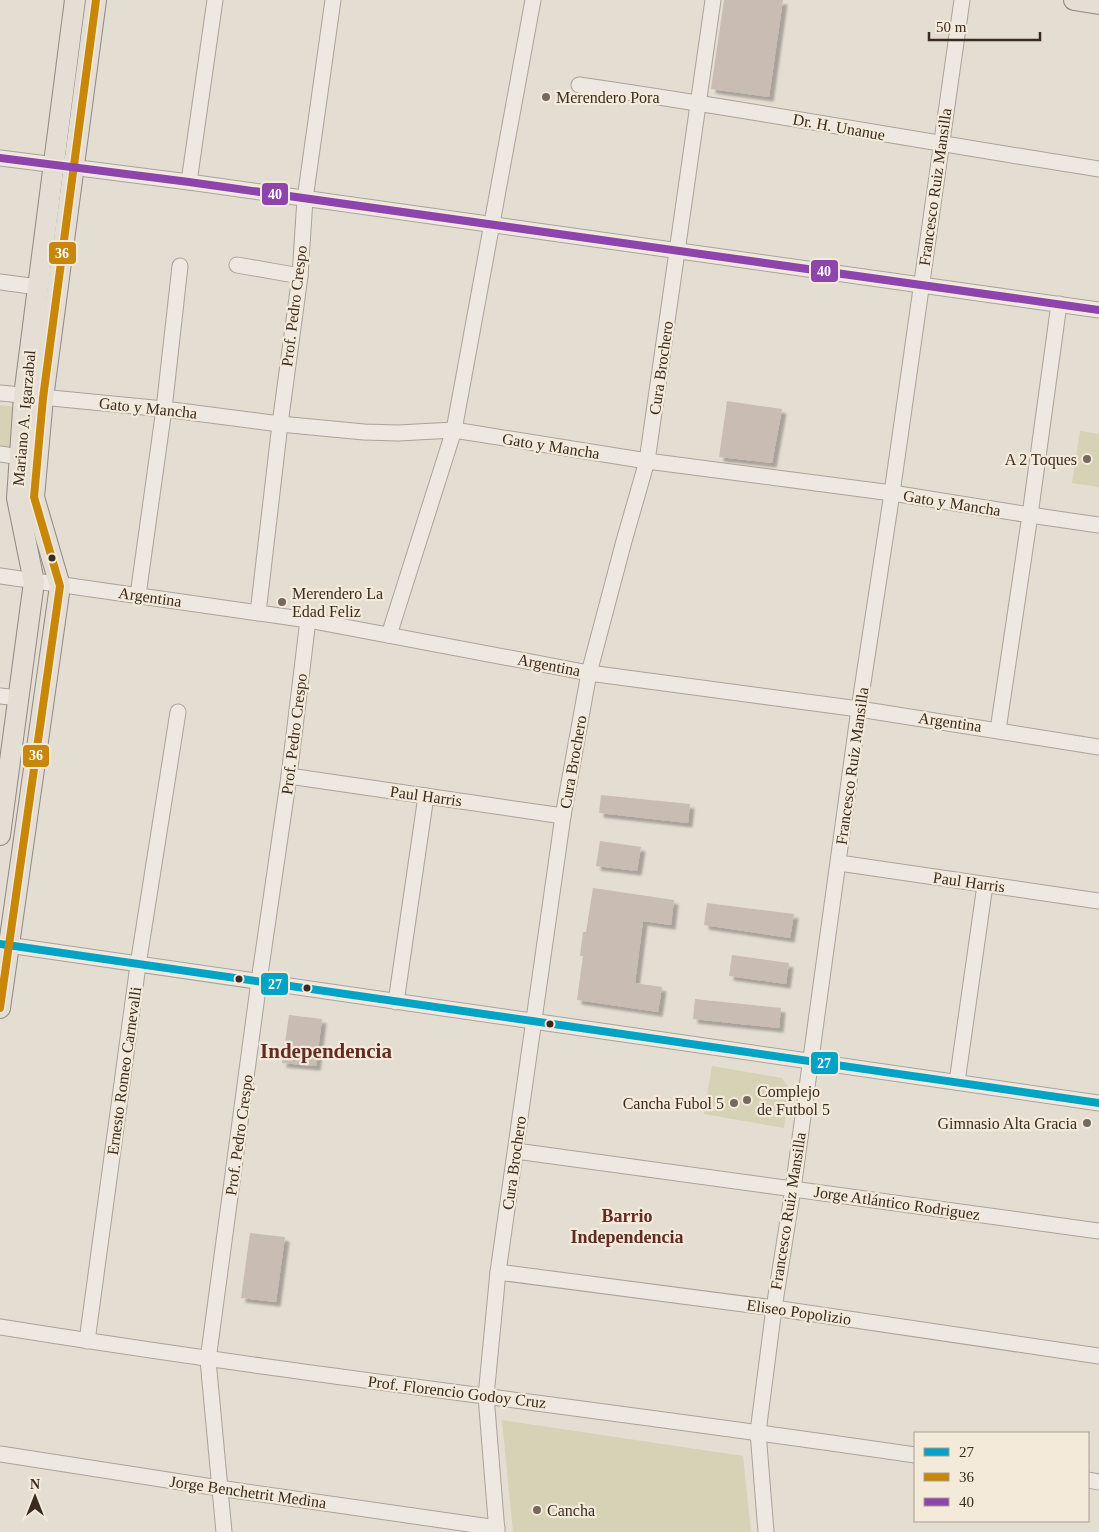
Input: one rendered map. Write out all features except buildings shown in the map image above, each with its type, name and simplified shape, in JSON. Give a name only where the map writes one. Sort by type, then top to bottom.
[{"type":"main road","name":"Mariano A. Igarzabal","points":[[0,1008],[4,945],[60,586],[34,497],[33,397],[38,287],[75,0]]},
{"type":"main road","name":"Mariano A. Igarzabal","points":[[1,824],[9,697],[34,582],[17,498],[20,457],[33,397],[74,167],[96,0]]},
{"type":"main road","points":[[1074,0],[1099,4]]},
{"type":"street","points":[[189,182],[215,0]]},
{"type":"street","name":"Prof. Pedro Crespo","points":[[258,613],[280,424],[300,276],[305,199],[332,0]]},
{"type":"street","points":[[389,635],[454,430],[534,0]]},
{"type":"street","name":"Cura Brochero","points":[[497,1530],[486,1396],[498,1272],[563,816],[589,673],[647,461],[713,0]]},
{"type":"street","name":"Francesco Ruiz Mansilla","points":[[766,1532],[758,1432],[774,1308],[793,1188],[962,0]]},
{"type":"street","name":"Dr. H. Unanue","points":[[579,85],[697,102],[941,145],[1099,169]]},
{"type":"street","points":[[0,158],[189,182],[1099,310]]},
{"type":"street","points":[[237,265],[300,276]]},
{"type":"street","points":[[138,595],[164,409],[180,266]]},
{"type":"street","points":[[0,282],[38,287]]},
{"type":"street","points":[[998,730],[1059,304]]},
{"type":"street","name":"Gato y Mancha","points":[[0,393],[164,409],[280,424],[364,432],[398,433],[454,430],[647,461],[892,493],[1099,524]]},
{"type":"street","points":[[0,454],[20,457]]},
{"type":"street","name":"Argentina","points":[[0,576],[308,620],[589,673],[860,709],[1099,746]]},
{"type":"street","name":"Prof. Pedro Crespo","points":[[224,1532],[208,1360],[290,776],[308,620]]},
{"type":"street","name":"Ernesto Romeo Carnevalli","points":[[87,1341],[138,965],[178,712]]},
{"type":"street","name":"Paul Harris","points":[[290,776],[563,816]]},
{"type":"street","points":[[396,1002],[426,796]]},
{"type":"street","name":"Paul Harris","points":[[838,863],[1099,901]]},
{"type":"street","points":[[957,1082],[985,885]]},
{"type":"street","points":[[4,945],[1099,1102]]},
{"type":"street","name":"Jorge Atlántico Rodriguez","points":[[516,1151],[1099,1231]]},
{"type":"street","name":"Eliseo Popolizio","points":[[498,1272],[774,1308],[1099,1356]]},
{"type":"street","name":"Prof. Florencio Godoy Cruz","points":[[0,1327],[208,1360],[758,1432],[914,1455]]},
{"type":"street","name":"Jorge Benchetrit Medina","points":[[0,1454],[497,1530]]},
{"type":"shaded area","points":[[0,405],[16,407],[12,448],[0,446]]},
{"type":"shaded area","name":"A 2 Toques","points":[[1080,431],[1099,434],[1099,487],[1072,483]]},
{"type":"shaded area","name":"Complejo de Futbol 5","points":[[712,1066],[782,1078],[789,1088],[784,1128],[704,1114]]},
{"type":"shaded area","points":[[502,1420],[743,1456],[751,1532],[513,1532]]},
{"type":"transit line","name":"36","points":[[0,1008],[60,586],[34,497],[43,398],[96,0]]},
{"type":"transit line","name":"40","points":[[0,158],[189,182],[1099,310]]},
{"type":"transit line","name":"27","points":[[0,944],[1099,1103]]},
{"type":"place","name":"Merendero Pora","points":[[546,97]]},
{"type":"place","name":"A 2 Toques","points":[[1087,459]]},
{"type":"place","name":"Merendero La Edad Feliz","points":[[282,602]]},
{"type":"place","name":"Complejo de Futbol 5","points":[[747,1100]]},
{"type":"place","name":"Cancha Fubol 5","points":[[734,1103]]},
{"type":"place","name":"Gimnasio Alta Gracia","points":[[1087,1123]]},
{"type":"place","name":"Cancha","points":[[537,1510]]},
{"type":"district","name":"Independencia","points":[[326,1051]]},
{"type":"district","name":"Barrio Independencia","points":[[627,1226]]}]
